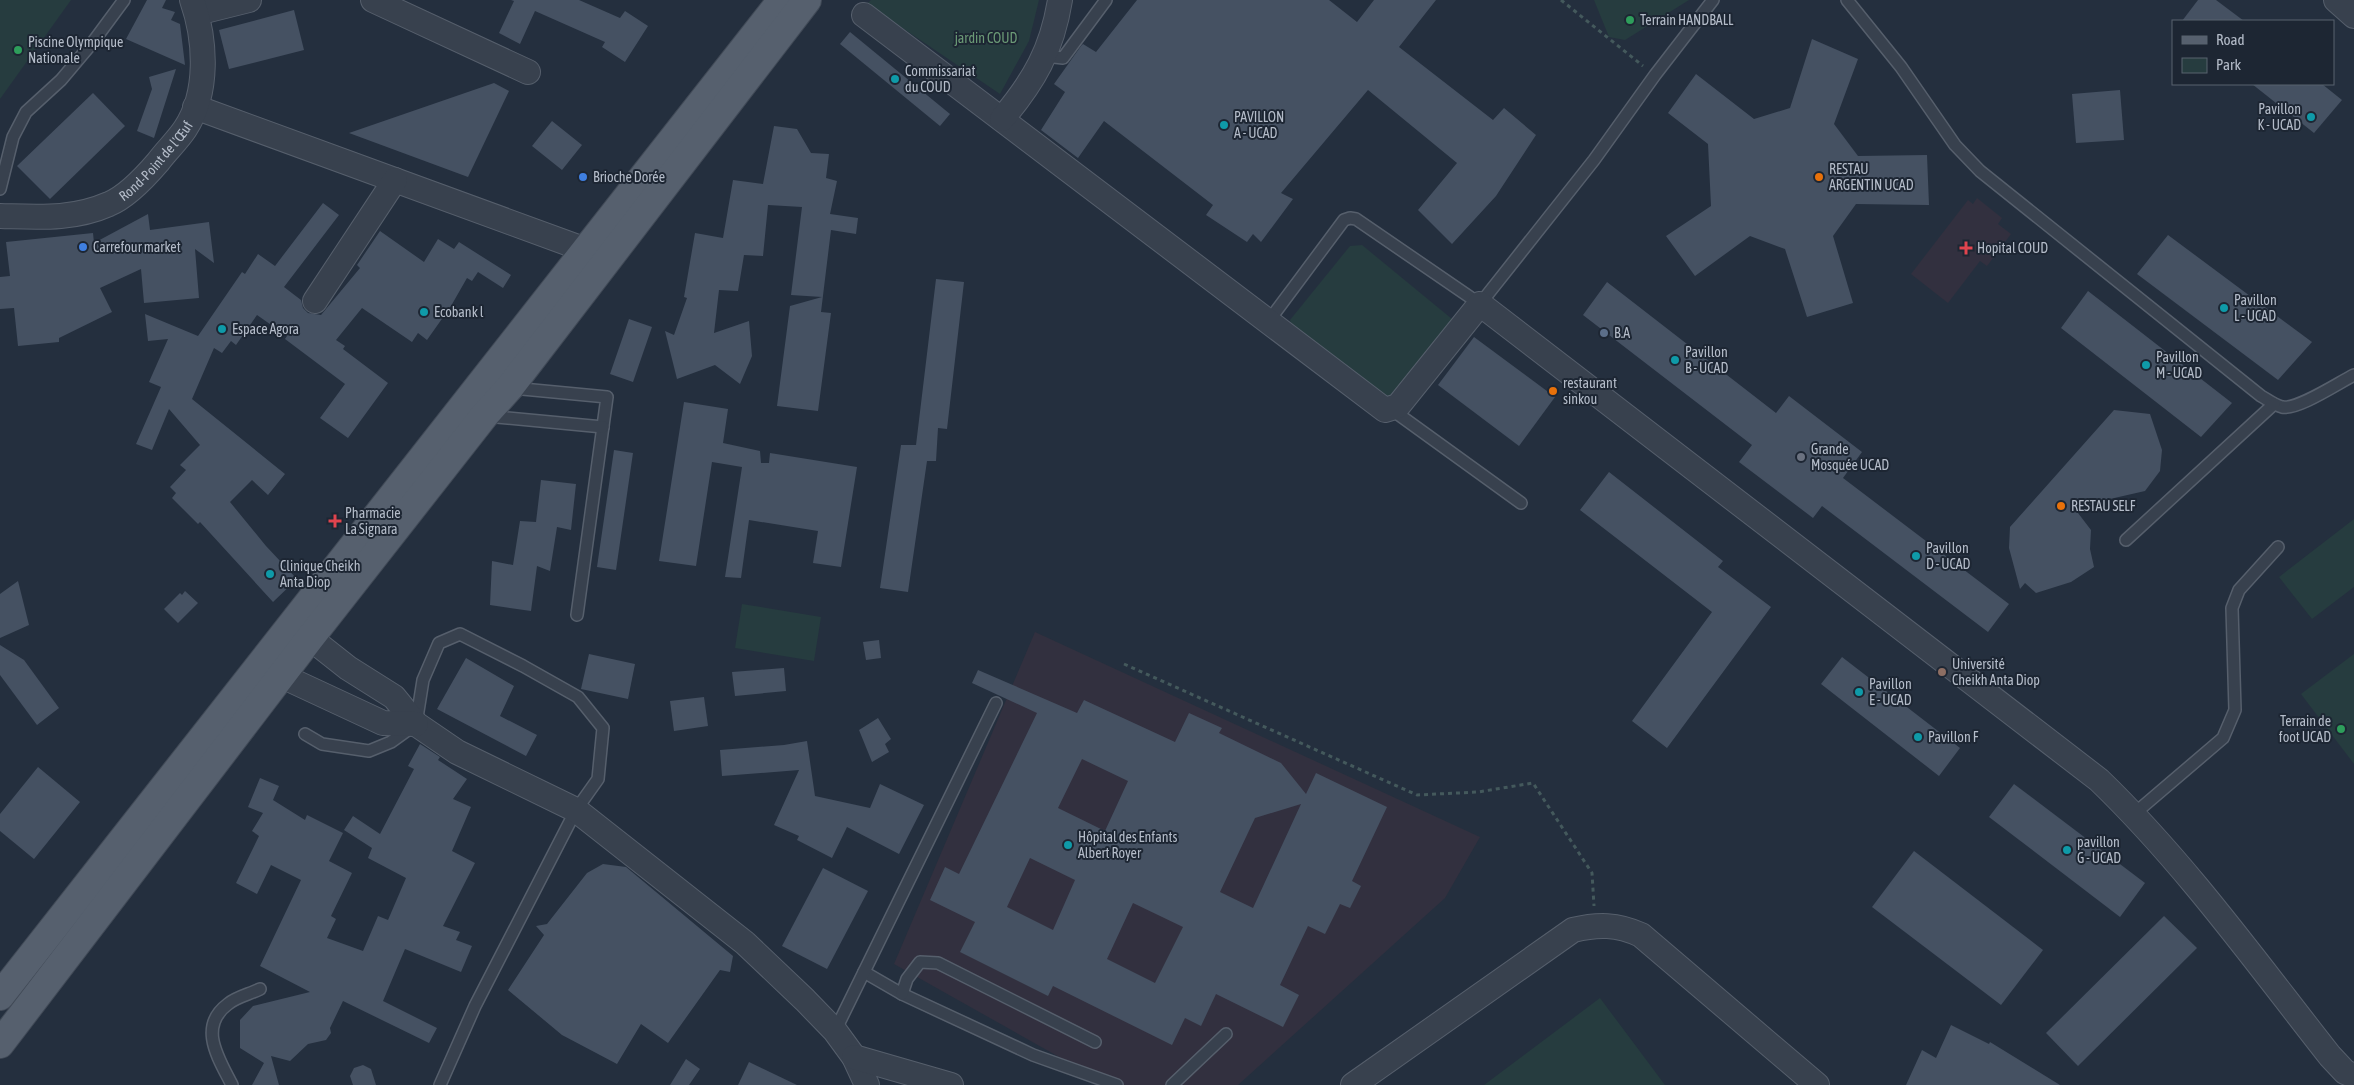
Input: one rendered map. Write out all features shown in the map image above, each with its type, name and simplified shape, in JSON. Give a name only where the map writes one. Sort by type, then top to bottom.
[{"type":"main road","points":[[0,996],[782,0]]},
{"type":"main road","points":[[0,1044],[310,638],[484,416],[510,387],[807,0]]},
{"type":"street","points":[[194,7],[249,0]]},
{"type":"street","points":[[373,0],[528,72]]},
{"type":"street","points":[[1002,119],[1015,104],[1045,56],[1055,26],[1060,0]]},
{"type":"street","points":[[2336,0],[2354,16]]},
{"type":"street","name":"Rond-Point de l'Œuf","points":[[0,216],[62,218],[110,204],[145,176],[185,129],[195,107],[200,87],[202,34],[194,7]]},
{"type":"street","points":[[864,15],[1385,410],[1398,406],[1480,304],[2099,780],[2134,814],[2216,912],[2330,1056],[2345,1072],[2354,1076]]},
{"type":"street","points":[[195,107],[586,250]]},
{"type":"street","points":[[315,301],[395,180]]},
{"type":"street","points":[[310,638],[348,668],[394,697],[416,724],[457,752],[576,810],[745,943],[835,1031],[854,1057],[867,1085]]},
{"type":"street","points":[[282,676],[383,723],[416,724]]},
{"type":"street","points":[[1353,1085],[1573,930],[1596,924],[1623,927],[1641,935],[1817,1085]]},
{"type":"street","points":[[854,1057],[951,1085]]},
{"type":"lane","points":[[0,189],[13,137],[26,112],[61,80],[93,42],[124,0]]},
{"type":"lane","points":[[1045,56],[1063,58],[1106,0]]},
{"type":"lane","points":[[1268,322],[1344,220],[1350,218],[1356,220],[1480,304],[1594,160],[1655,75],[1713,0]]},
{"type":"lane","points":[[1848,0],[1901,67],[1955,145],[1980,171],[2274,404],[2284,408],[2296,405],[2354,375]]},
{"type":"lane","points":[[510,387],[607,397],[577,616]]},
{"type":"lane","points":[[2126,540],[2274,404]]},
{"type":"lane","points":[[1390,409],[1521,503]]},
{"type":"lane","points":[[484,416],[603,427]]},
{"type":"lane","points":[[2134,814],[2223,738],[2235,710],[2232,608],[2239,590],[2278,547]]},
{"type":"lane","points":[[305,734],[322,744],[369,751],[391,742],[416,724],[423,680],[439,644],[460,634],[578,697],[603,728],[598,779],[576,810],[476,1006],[440,1085]]},
{"type":"lane","points":[[835,1031],[996,703]]},
{"type":"lane","points":[[902,994],[907,979],[920,962],[938,963],[1095,1042]]},
{"type":"lane","points":[[864,972],[902,994],[1033,1055],[1117,1085]]},
{"type":"lane","points":[[232,1085],[212,1043],[213,1022],[227,1004],[260,989]]},
{"type":"lane","points":[[1172,1085],[1226,1034]]},
{"type":"path","points":[[1561,0],[1655,75]]},
{"type":"path","points":[[1124,664],[1417,795],[1478,792],[1533,783],[1592,874],[1596,924]]},
{"type":"shaded area","name":"Hopital COUD","points":[[1977,198],[2002,218],[1998,224],[2011,234],[1987,266],[1980,261],[1948,303],[1911,274],[1968,200],[1973,204]]},
{"type":"shaded area","points":[[1035,632],[1480,837],[1445,898],[1238,1085],[1109,1085],[894,964]]},
{"type":"green space","name":"Piscine Olympique Nationale","points":[[0,0],[71,0],[0,99]]},
{"type":"green space","name":"jardin COUD","points":[[871,0],[1039,0],[1029,41],[1000,94],[867,4]]},
{"type":"green space","name":"Terrain HANDBALL","points":[[1594,0],[1689,0],[1625,40],[1609,37]]},
{"type":"green space","points":[[1362,245],[1452,319],[1451,327],[1394,400],[1384,401],[1292,331],[1290,320],[1350,246]]},
{"type":"green space","points":[[2354,519],[2354,587],[2312,619],[2279,577]]},
{"type":"green space","points":[[742,604],[821,617],[814,661],[735,648]]},
{"type":"green space","name":"Terrain de foot UCAD","points":[[2354,654],[2354,764],[2301,694]]},
{"type":"green space","points":[[1600,998],[1665,1085],[1484,1085]]},
{"type":"building","points":[[147,0],[166,0],[162,8],[175,12],[171,20],[180,24],[185,65],[126,39]]},
{"type":"building","points":[[511,0],[579,0],[620,18],[625,11],[648,26],[625,62],[602,47],[605,42],[535,11],[520,44],[499,33],[514,1]]},
{"type":"building","name":"PAVILLON A - UCAD","points":[[1137,0],[1329,0],[1357,22],[1374,0],[1436,0],[1399,47],[1493,120],[1504,108],[1536,135],[1496,196],[1452,244],[1418,210],[1457,163],[1368,90],[1281,193],[1293,199],[1261,242],[1253,234],[1247,242],[1206,215],[1213,205],[1104,121],[1078,158],[1041,130],[1065,92],[1054,84],[1081,46],[1083,44],[1096,52]]},
{"type":"building","points":[[2198,0],[2216,0],[2243,20],[2183,20]]},
{"type":"building","points":[[294,10],[304,50],[229,69],[219,30]]},
{"type":"building","name":"Commissariat du COUD","points":[[850,32],[950,114],[940,126],[840,44]]},
{"type":"building","name":"RESTAU ARGENTIN UCAD","points":[[1812,39],[1858,59],[1834,124],[1858,156],[1927,155],[1929,205],[1856,204],[1833,236],[1853,303],[1807,317],[1785,249],[1750,236],[1695,276],[1666,236],[1711,206],[1708,144],[1668,113],[1696,74],[1754,119],[1790,108]]},
{"type":"building","points":[[176,69],[154,138],[137,131],[152,89],[149,77]]},
{"type":"building","points":[[494,83],[509,91],[468,177],[349,133]]},
{"type":"building","name":"Pavillon K - UCAD","points":[[2253,85],[2323,85],[2342,100],[2314,133]]},
{"type":"building","points":[[2120,90],[2124,140],[2076,143],[2072,94]]},
{"type":"building","points":[[93,93],[125,126],[50,199],[17,166]]},
{"type":"building","points":[[552,121],[582,145],[562,170],[532,146]]},
{"type":"building","points":[[774,126],[797,129],[811,153],[829,154],[826,178],[837,181],[830,214],[858,218],[856,234],[831,230],[821,312],[831,313],[818,411],[777,406],[790,306],[822,297],[791,295],[802,207],[768,205],[763,256],[744,255],[738,291],[719,290],[714,333],[749,321],[752,356],[740,384],[715,365],[677,379],[665,331],[674,335],[687,298],[684,297],[695,233],[723,238],[733,180],[763,184]]},
{"type":"building","points":[[323,203],[339,215],[284,287],[301,300],[303,308],[308,313],[321,315],[360,268],[357,265],[380,231],[424,262],[438,239],[454,249],[459,242],[511,275],[503,288],[478,272],[472,281],[467,278],[451,306],[427,340],[418,333],[412,342],[362,308],[336,340],[345,346],[343,349],[388,383],[348,438],[320,418],[345,384],[285,339],[287,336],[257,315],[236,345],[231,341],[222,353],[214,348],[192,399],[285,474],[268,495],[252,480],[230,502],[266,546],[297,579],[273,602],[200,522],[198,524],[172,498],[176,493],[170,487],[186,470],[180,465],[200,445],[169,409],[152,450],[136,444],[161,387],[149,382],[168,339],[148,341],[145,314],[198,336],[242,272],[245,274],[258,254],[275,266]]},
{"type":"building","points":[[148,214],[150,230],[209,222],[214,263],[195,249],[199,298],[144,303],[141,269],[100,288],[112,312],[59,338],[59,342],[18,346],[14,308],[0,309],[0,277],[10,276],[6,242],[93,233],[94,243]]},
{"type":"building","name":"Pavillon L - UCAD","points":[[2168,235],[2312,342],[2278,380],[2137,274]]},
{"type":"building","points":[[936,279],[964,282],[947,429],[938,428],[936,461],[927,461],[908,592],[880,588],[901,445],[916,445]]},
{"type":"building","points":[[1607,282],[1776,413],[1789,396],[1862,452],[1843,478],[2009,604],[1988,632],[1822,506],[1813,518],[1739,462],[1752,445],[1583,315]]},
{"type":"building","name":"Pavillon M - UCAD","points":[[2088,291],[2232,403],[2201,437],[2061,328]]},
{"type":"building","points":[[629,319],[652,327],[633,382],[610,374]]},
{"type":"building","points":[[1474,337],[1555,397],[1519,446],[1438,385]]},
{"type":"building","points":[[684,402],[728,409],[723,443],[760,451],[761,463],[769,463],[770,453],[857,467],[841,567],[813,563],[818,531],[749,520],[741,578],[725,577],[742,467],[712,462],[696,566],[659,561]]},
{"type":"building","name":"RESTAU SELF","points":[[2114,410],[2150,414],[2162,450],[2160,471],[2145,491],[2110,499],[2078,513],[2091,530],[2090,549],[2094,567],[2071,582],[2036,593],[2025,583],[2020,589],[2009,548],[2010,527]]},
{"type":"building","points":[[614,450],[633,453],[616,570],[597,567]]},
{"type":"building","points":[[1609,472],[1723,561],[1718,567],[1771,607],[1667,748],[1632,721],[1712,612],[1580,510]]},
{"type":"building","points":[[541,480],[576,484],[571,530],[557,527],[550,571],[537,566],[531,611],[490,605],[492,561],[513,565],[520,521],[536,522]]},
{"type":"building","points":[[18,581],[29,625],[0,638],[0,594]]},
{"type":"building","points":[[185,591],[198,603],[178,623],[164,609],[180,593],[182,595]]},
{"type":"building","points":[[879,640],[881,658],[866,660],[863,642]]},
{"type":"building","points":[[0,645],[24,660],[59,708],[37,725],[0,675]]},
{"type":"building","points":[[589,654],[635,664],[628,699],[581,689]]},
{"type":"building","points":[[1842,657],[1960,748],[1939,776],[1821,684]]},
{"type":"building","points":[[466,658],[514,686],[500,716],[537,735],[526,756],[437,709]]},
{"type":"building","points":[[784,668],[786,691],[735,696],[732,672]]},
{"type":"building","points":[[978,670],[1077,713],[1084,700],[1175,742],[1189,713],[1222,728],[1219,733],[1281,763],[1306,794],[1316,773],[1387,807],[1352,881],[1361,886],[1350,908],[1340,904],[1325,934],[1308,926],[1280,985],[1299,995],[1283,1027],[1216,994],[1201,1026],[1185,1018],[1172,1045],[1053,986],[1048,996],[960,952],[975,922],[930,900],[945,867],[959,874],[1037,713],[972,683]],"holes":[[[1082,759],[1128,781],[1105,831],[1058,808]],[[1301,804],[1253,908],[1220,892],[1255,818]],[[1030,858],[1075,880],[1053,930],[1007,907]],[[1133,903],[1183,927],[1155,983],[1107,959]]]},
{"type":"building","points":[[704,697],[708,726],[674,731],[670,701]]},
{"type":"building","points":[[878,718],[891,739],[885,744],[889,752],[872,762],[859,730]]},
{"type":"building","points":[[807,741],[815,796],[870,808],[880,784],[924,805],[899,854],[847,827],[832,858],[797,840],[799,836],[774,825],[799,770],[722,776],[720,750],[784,745]]},
{"type":"building","points":[[420,744],[440,757],[438,760],[467,779],[453,799],[471,807],[452,851],[475,863],[443,926],[460,932],[456,940],[472,946],[461,972],[405,949],[383,1001],[437,1028],[429,1043],[343,1001],[330,1028],[331,1033],[326,1040],[308,1044],[290,1061],[271,1056],[279,1085],[252,1085],[264,1063],[240,1048],[240,1020],[253,1006],[310,992],[260,966],[301,880],[271,865],[257,894],[236,883],[259,836],[252,831],[263,813],[248,807],[260,778],[279,786],[273,800],[305,820],[307,815],[343,833],[329,861],[352,873],[331,916],[336,919],[327,938],[363,951],[378,916],[388,920],[406,878],[368,858],[372,848],[344,830],[353,816],[380,834],[414,769],[408,766]]},
{"type":"building","points":[[38,767],[80,802],[34,859],[0,831],[0,814]]},
{"type":"building","name":"pavillon G - UCAD","points":[[2014,784],[2145,883],[2120,917],[1989,817]]},
{"type":"building","points":[[1914,851],[2043,950],[2001,1005],[1872,907]]},
{"type":"building","points":[[603,864],[626,867],[733,956],[730,972],[720,970],[668,1043],[641,1024],[617,1064],[562,1035],[508,990],[544,935],[536,926],[547,924],[587,873]]},
{"type":"building","points":[[823,868],[868,891],[827,969],[782,946]]},
{"type":"building","points":[[2164,916],[2197,948],[2078,1066],[2046,1033]]},
{"type":"building","points":[[1951,1025],[1989,1044],[1990,1042],[2060,1085],[1906,1085],[1922,1050],[1936,1058]]},
{"type":"building","points":[[686,1059],[700,1069],[689,1085],[670,1085]]},
{"type":"building","points":[[749,1062],[797,1085],[738,1085]]},
{"type":"building","points":[[363,1065],[371,1069],[376,1085],[353,1085],[350,1076],[354,1068]]},
{"type":"place","name":"Terrain HANDBALL","points":[[1630,20]]},
{"type":"place","name":"Piscine Olympique Nationale","points":[[18,50]]},
{"type":"place","name":"Commissariat du COUD","points":[[895,79]]},
{"type":"place","name":"Pavillon K - UCAD","points":[[2311,117]]},
{"type":"place","name":"PAVILLON A - UCAD","points":[[1224,125]]},
{"type":"place","name":"Brioche Dorée","points":[[583,177]]},
{"type":"place","name":"RESTAU ARGENTIN UCAD","points":[[1819,177]]},
{"type":"place","name":"Carrefour market","points":[[83,247]]},
{"type":"place","name":"Hopital COUD","points":[[1966,248]]},
{"type":"place","name":"Pavillon L - UCAD","points":[[2224,308]]},
{"type":"place","name":"Ecobank l","points":[[424,312]]},
{"type":"place","name":"Espace Agora","points":[[222,329]]},
{"type":"place","name":"B.A","points":[[1604,333]]},
{"type":"place","name":"Pavillon B - UCAD","points":[[1675,360]]},
{"type":"place","name":"Pavillon M - UCAD","points":[[2146,365]]},
{"type":"place","name":"restaurant sinkou","points":[[1553,391]]},
{"type":"place","name":"Grande Mosquée UCAD","points":[[1801,457]]},
{"type":"place","name":"RESTAU SELF","points":[[2061,506]]},
{"type":"place","name":"Pharmacie La Signara","points":[[335,521]]},
{"type":"place","name":"Pavillon D - UCAD","points":[[1916,556]]},
{"type":"place","name":"Clinique Cheikh Anta Diop","points":[[270,574]]},
{"type":"place","name":"Université Cheikh Anta Diop","points":[[1942,672]]},
{"type":"place","name":"Pavillon E - UCAD","points":[[1859,692]]},
{"type":"place","name":"Terrain de foot UCAD","points":[[2341,729]]},
{"type":"place","name":"Pavillon F","points":[[1918,737]]},
{"type":"place","name":"Hôpital des Enfants Albert Royer","points":[[1068,845]]},
{"type":"place","name":"pavillon G - UCAD","points":[[2067,850]]}]
